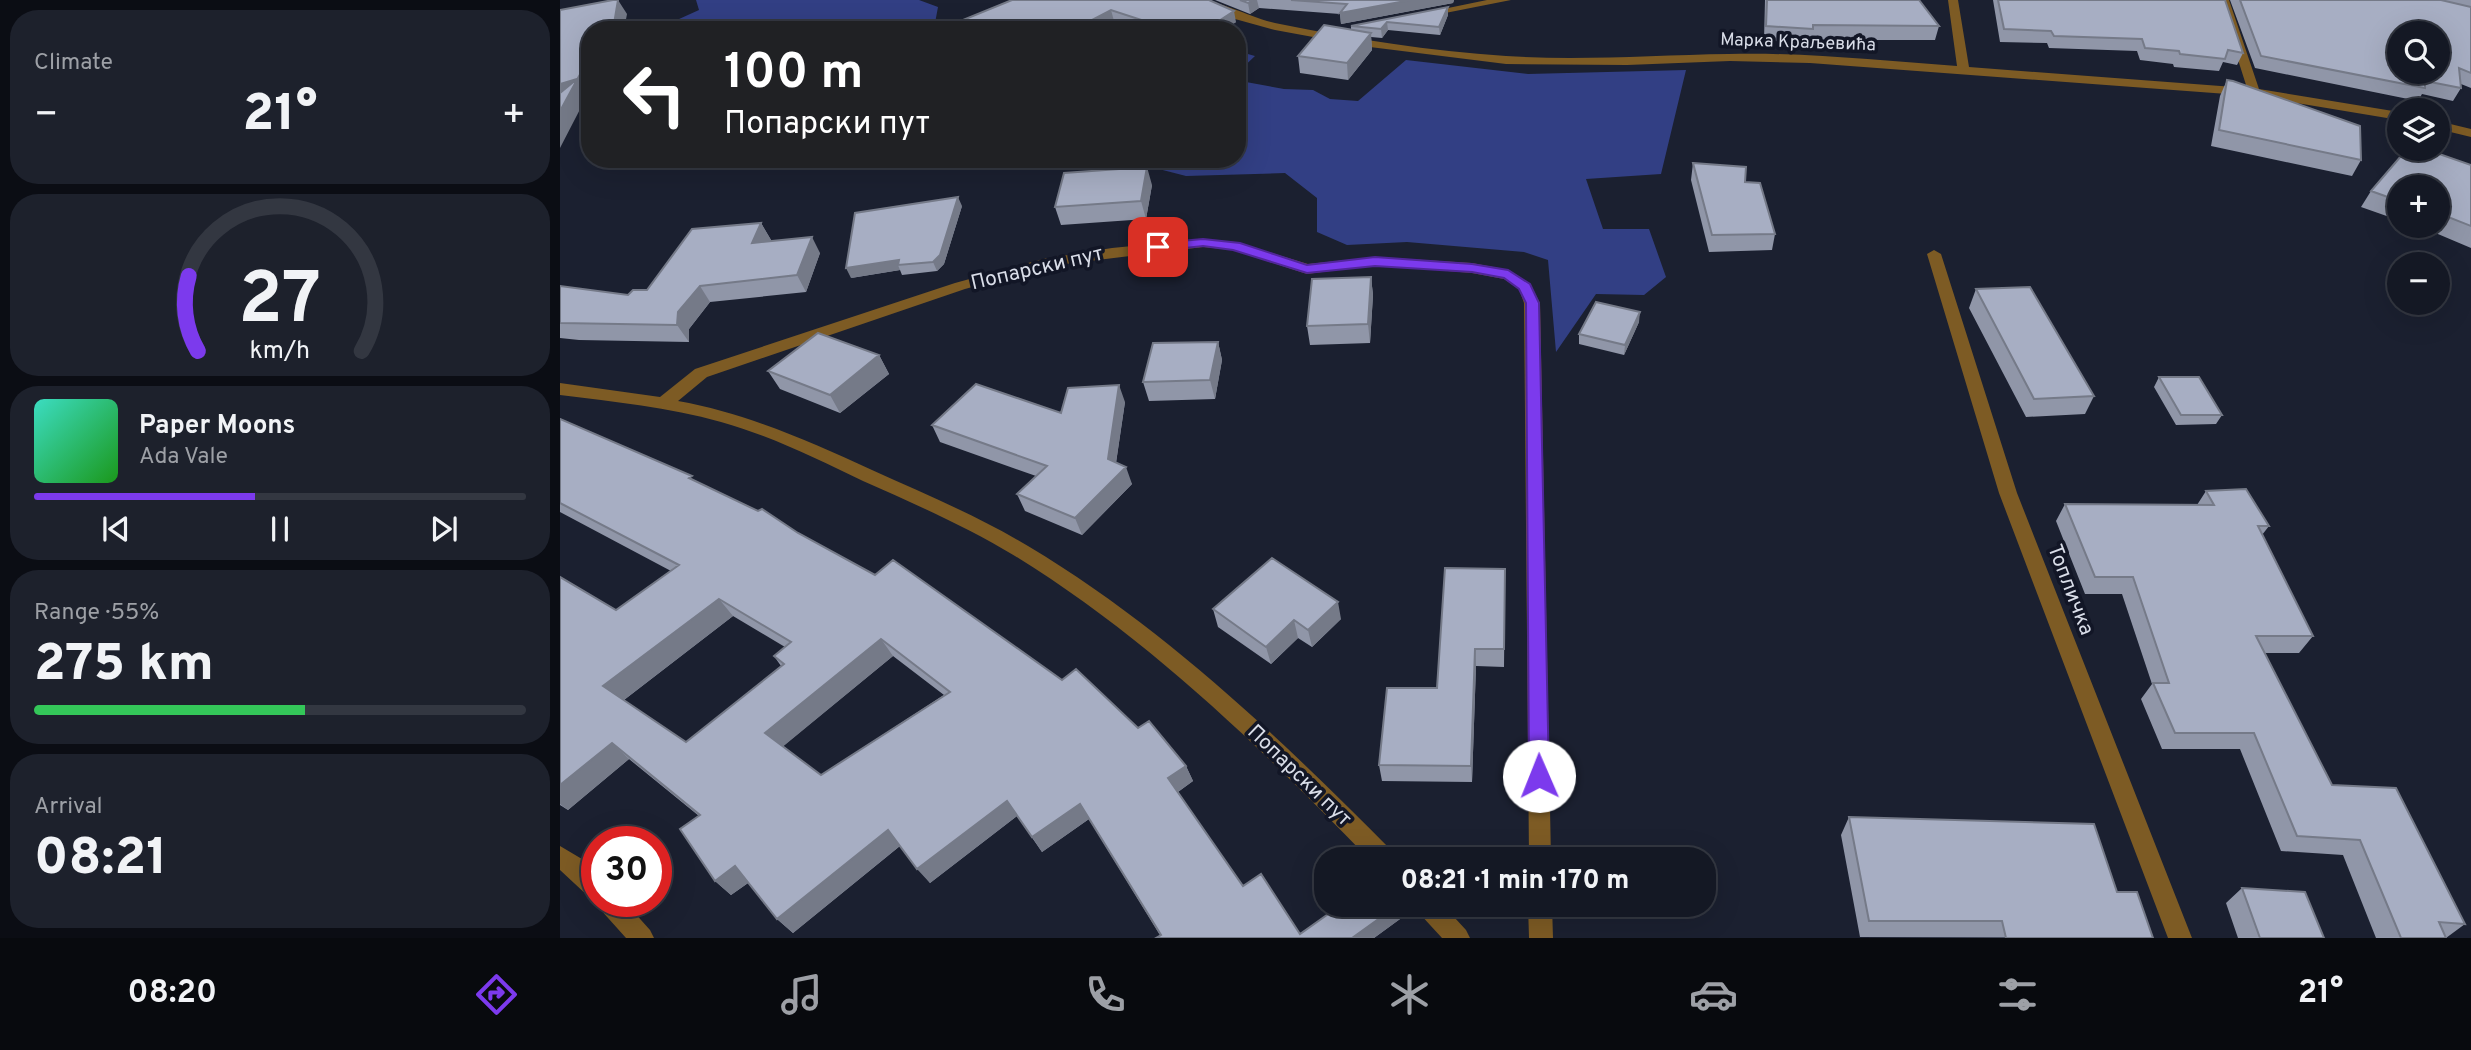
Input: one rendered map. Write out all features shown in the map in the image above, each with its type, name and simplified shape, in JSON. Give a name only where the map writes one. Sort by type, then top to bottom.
[{"type":"street","name":"Марка Краљевића","points":[[1199,0],[1256,22],[1319,36],[1506,60],[1627,61],[1730,57],[1963,69],[2255,92],[2387,114]]},
{"type":"street","points":[[1407,17],[1506,0]]},
{"type":"street","points":[[1953,0],[1963,69]]},
{"type":"street","points":[[2224,0],[2255,92]]},
{"type":"street","points":[[1319,36],[1344,29]]},
{"type":"street","points":[[2450,128],[2471,133]]},
{"type":"street","name":"Попарски пут","points":[[662,405],[701,373],[960,286],[1048,262],[1203,243],[1235,246],[1307,269],[1375,261],[1472,268],[1508,275],[1525,287],[1532,303],[1540,847]]},
{"type":"street","name":"Топличка","points":[[1934,254],[2008,493],[2180,938]]},
{"type":"street","name":"Попарски пут","points":[[560,389],[726,417],[808,448],[941,509],[1036,560],[1083,590],[1205,689],[1304,778],[1372,847]]},
{"type":"street","points":[[560,857],[581,872]]},
{"type":"street","points":[[623,917],[642,938]]},
{"type":"street","points":[[1438,917],[1458,938]]},
{"type":"street","points":[[1540,917],[1541,938]]},
{"type":"shaded area","points":[[696,0],[919,0],[938,7],[935,21],[675,21],[699,10]]},
{"type":"shaded area","points":[[1246,54],[1255,56],[1246,64]]},
{"type":"shaded area","points":[[1406,60],[1528,74],[1686,70],[1661,174],[1586,179],[1603,229],[1649,229],[1666,277],[1644,295],[1596,294],[1556,352],[1548,260],[1524,252],[1407,242],[1347,245],[1317,232],[1317,198],[1285,173],[1186,176],[1155,168],[1246,168],[1246,82],[1284,89],[1313,90],[1330,99],[1358,101]]},
{"type":"building","points":[[618,0],[614,21],[581,21],[581,72],[560,111],[560,93],[577,79],[560,84],[560,10]]},
{"type":"building","points":[[1012,0],[1209,0],[1234,11],[1219,21],[1145,21],[1111,10],[1090,21],[960,21]]},
{"type":"building","points":[[1291,0],[1411,0],[1340,13],[1347,4]]},
{"type":"building","points":[[1767,0],[1919,0],[1939,26],[1813,25],[1813,29],[1766,26]]},
{"type":"building","points":[[1998,0],[2225,0],[2243,53],[2228,50],[2225,59],[2145,48],[2142,39],[2054,36],[2051,31],[2004,29]]},
{"type":"building","points":[[2240,0],[2441,0],[2471,7],[2471,73],[2459,68],[2461,88],[2440,84],[2450,84],[2450,21],[2387,21],[2387,81],[2261,56]]},
{"type":"building","points":[[1448,7],[1439,27],[1387,22],[1381,29],[1351,26]]},
{"type":"building","points":[[1324,25],[1371,33],[1347,63],[1298,56]]},
{"type":"building","points":[[2227,80],[2360,126],[2361,160],[2219,130]]},
{"type":"building","points":[[2404,84],[2425,84],[2425,88]]},
{"type":"building","points":[[2450,158],[2471,165],[2471,226],[2450,218],[2450,175],[2387,175],[2387,197],[2371,191],[2397,161],[2450,161]]},
{"type":"building","points":[[1693,163],[1746,167],[1745,182],[1760,183],[1775,234],[1712,235]]},
{"type":"building","points":[[1147,168],[1141,201],[1055,207],[1064,173]]},
{"type":"building","points":[[958,197],[940,255],[933,262],[898,265],[899,260],[846,268],[855,213]]},
{"type":"building","points":[[761,223],[752,243],[812,237],[797,275],[700,286],[678,312],[677,325],[560,323],[560,286],[628,295],[633,290],[647,290],[692,229]]},
{"type":"building","points":[[1371,277],[1368,324],[1307,326],[1312,279]]},
{"type":"building","points":[[2030,287],[2094,396],[2034,399],[1976,289]]},
{"type":"building","points":[[1596,302],[1640,312],[1625,345],[1579,334]]},
{"type":"building","points":[[818,333],[879,355],[830,395],[768,371]]},
{"type":"building","points":[[1218,342],[1210,380],[1143,382],[1153,343]]},
{"type":"building","points":[[2159,377],[2199,377],[2222,415],[2181,415]]},
{"type":"building","points":[[976,384],[1061,413],[1068,388],[1119,385],[1108,459],[1126,467],[1075,518],[1017,494],[1047,466],[932,425]]},
{"type":"building","points":[[560,419],[692,476],[689,478],[758,511],[762,509],[798,533],[875,575],[893,560],[1062,680],[1076,669],[1138,728],[1149,721],[1186,766],[1168,778],[1243,886],[1261,874],[1300,934],[1324,917],[1381,917],[1352,938],[1156,938],[1161,935],[1080,804],[1032,837],[1007,801],[917,869],[888,830],[777,919],[735,866],[715,881],[680,829],[700,815],[612,743],[560,785],[560,577],[616,610],[679,565],[560,503]],"holes":[[[719,599],[791,642],[774,656],[784,664],[686,742],[603,686]],[[881,639],[950,692],[821,775],[765,733]]]},
{"type":"building","points":[[2246,489],[2269,526],[2258,526],[2313,636],[2256,636],[2332,785],[2396,788],[2465,924],[2439,922],[2446,938],[2401,938],[2360,840],[2297,836],[2254,733],[2175,733],[2153,683],[2169,683],[2133,577],[2095,577],[2065,504],[2214,505],[2206,491]]},
{"type":"building","points":[[1272,558],[1338,602],[1308,630],[1294,620],[1266,647],[1213,609]]},
{"type":"building","points":[[1445,568],[1505,569],[1504,649],[1475,649],[1471,766],[1379,765],[1387,688],[1437,688]]},
{"type":"building","points":[[1849,817],[2094,824],[2117,892],[2137,892],[2153,938],[2006,938],[2002,921],[1869,921]]},
{"type":"building","points":[[2242,888],[2305,892],[2324,938],[2260,938]]},
{"type":"route","points":[[1158,247],[1203,243],[1235,246],[1307,269],[1375,261],[1472,268],[1508,275],[1525,287],[1532,303],[1539,776]]}]
